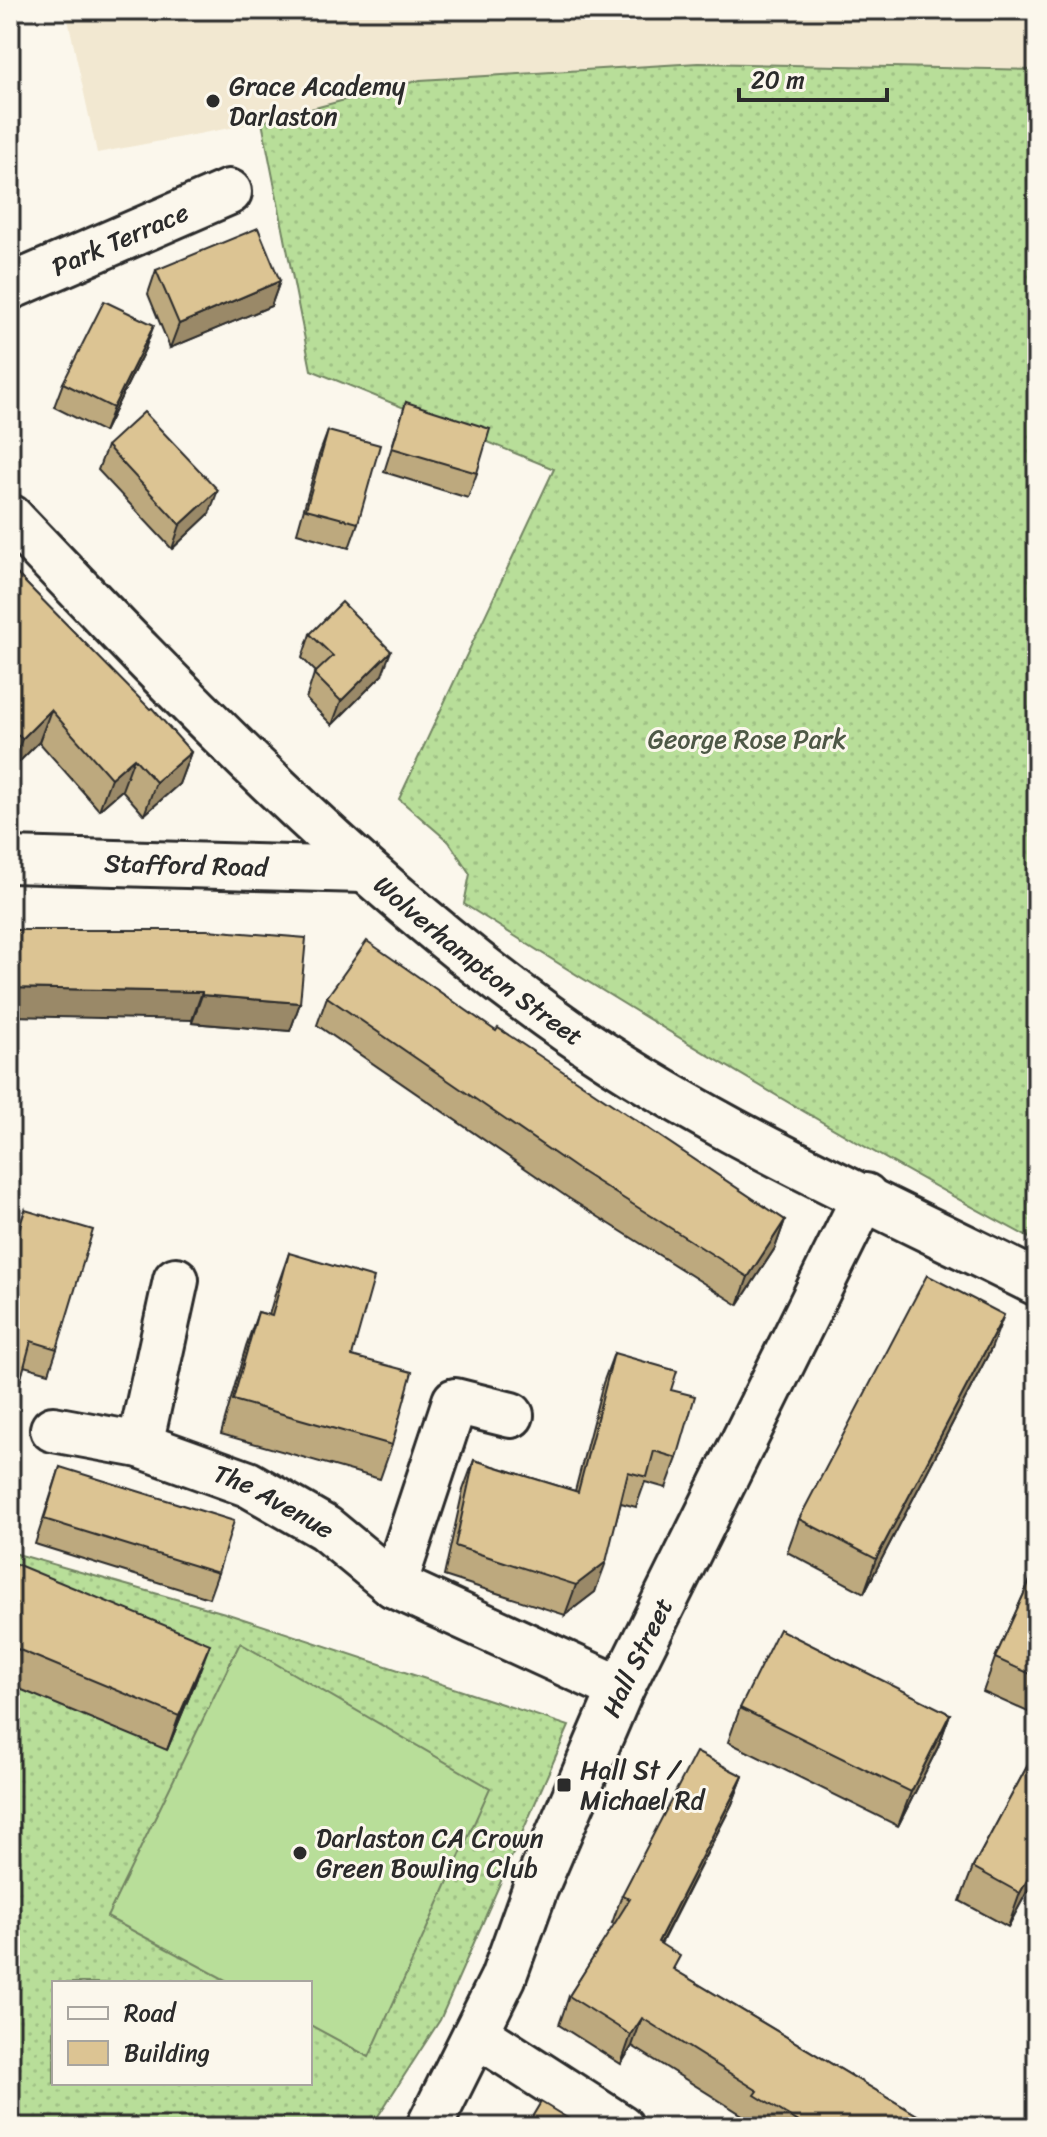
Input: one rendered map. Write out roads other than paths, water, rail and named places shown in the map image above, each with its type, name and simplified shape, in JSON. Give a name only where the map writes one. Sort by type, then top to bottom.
[{"type":"street","name":"Park Terrace","points":[[10,287],[229,192]]},
{"type":"street","name":"Wolverhampton Street","points":[[10,517],[107,619],[363,870],[549,1018],[706,1117],[1037,1283]]},
{"type":"street","name":"Stafford Road","points":[[10,860],[363,870]]},
{"type":"street","name":"Hall Street","points":[[429,2127],[478,2035],[621,1689],[865,1196]]},
{"type":"street","points":[[140,1445],[176,1280]]},
{"type":"street","points":[[394,1585],[455,1401],[511,1415]]},
{"type":"street","name":"The Avenue","points":[[53,1429],[140,1445],[248,1484],[325,1528],[394,1585],[621,1689]]},
{"type":"street","points":[[478,2035],[621,2127]]},
{"type":"place","name":"Grace Academy Darlaston","points":[[213,101]]},
{"type":"place","name":"Hall St / Michael Rd","points":[[564,1785]]},
{"type":"place","name":"Darlaston CA Crown Green Bowling Club","points":[[300,1853]]},
{"type":"park label","name":"George Rose Park","points":[[747,739]]}]
